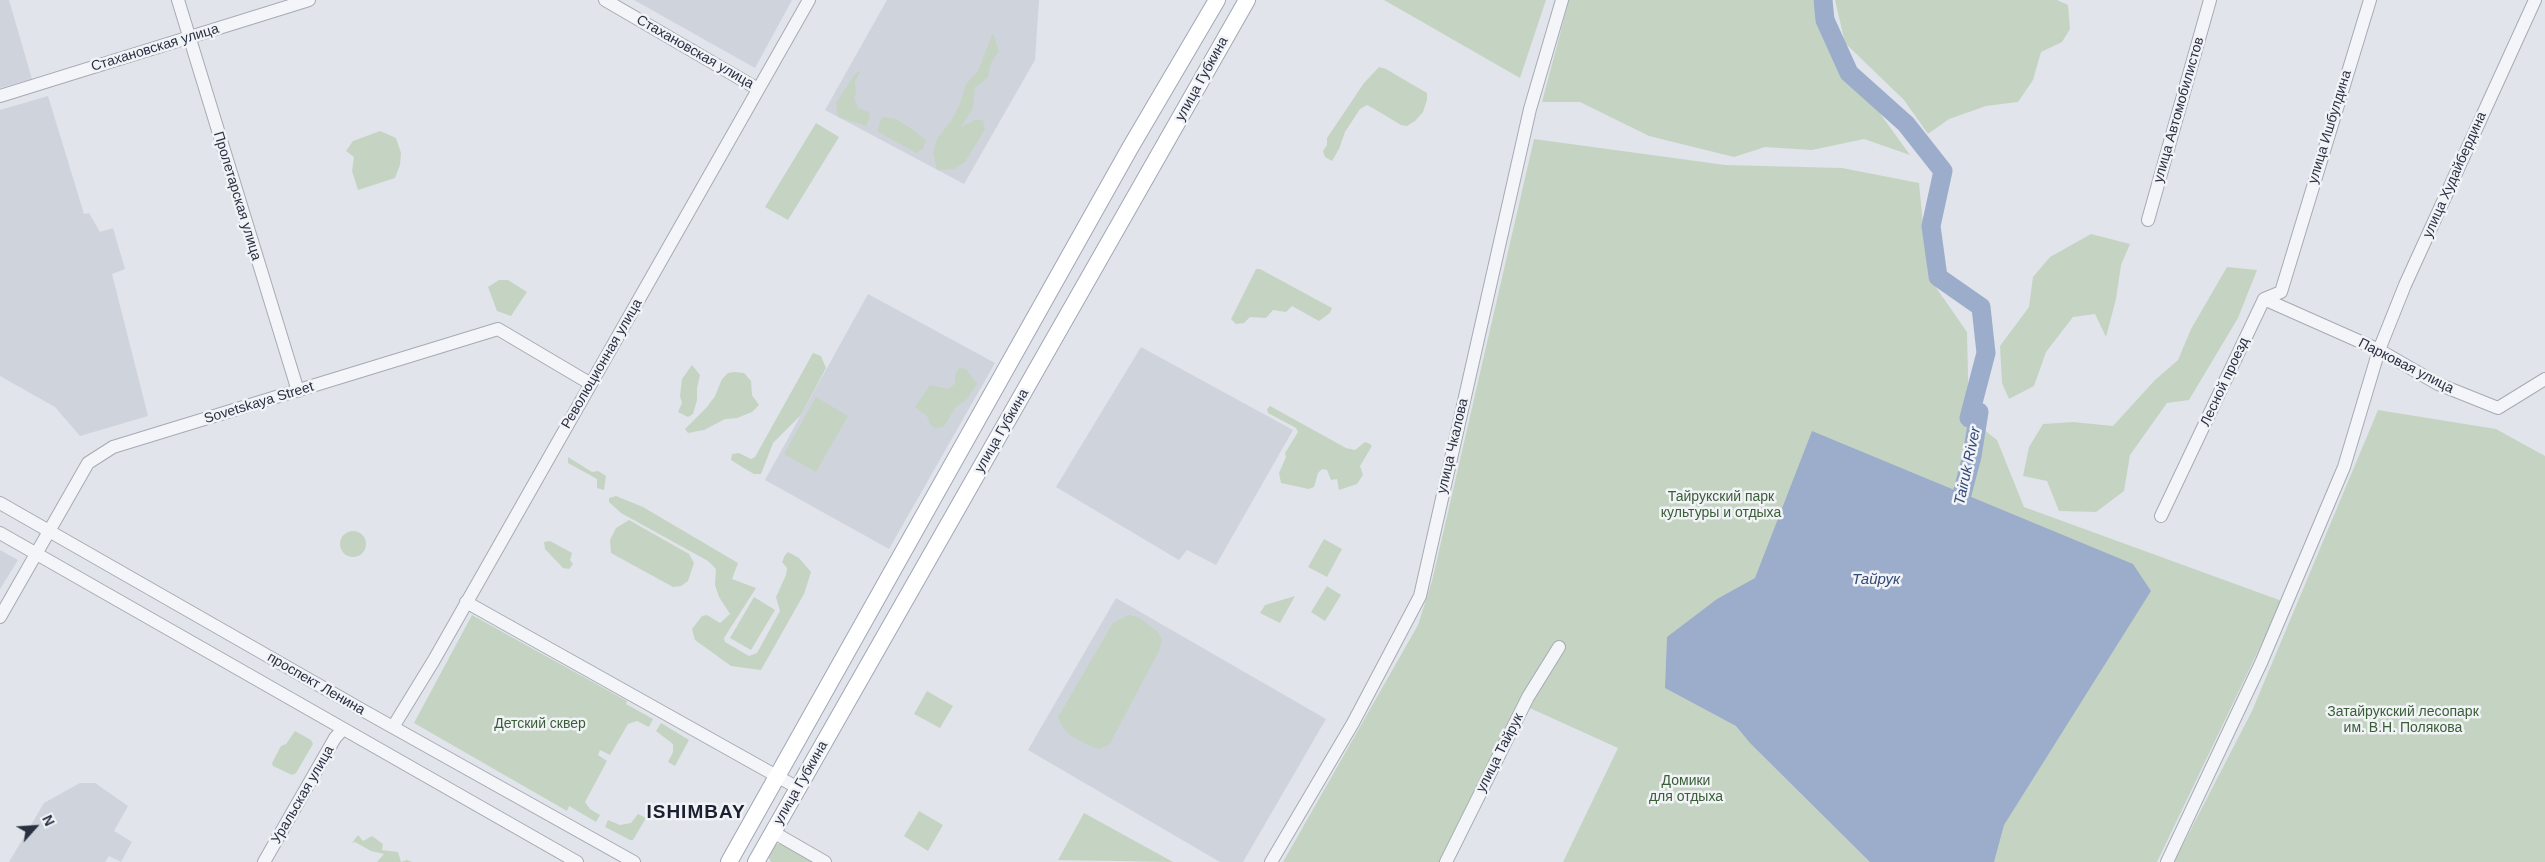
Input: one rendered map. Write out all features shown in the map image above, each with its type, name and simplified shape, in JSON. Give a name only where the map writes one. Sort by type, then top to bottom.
[{"type":"main road","name":"улица Губкина","points":[[729,862],[1130,148],[1217,0]]},
{"type":"main road","name":"улица Губкина","points":[[758,861],[1247,0]]},
{"type":"street","name":"Пролетарская улица","points":[[178,0],[298,391]]},
{"type":"street","name":"Стахановская улица","points":[[0,96],[309,0]]},
{"type":"street","name":"Стахановская улица","points":[[605,0],[758,89]]},
{"type":"street","name":"Революционная улица","points":[[393,727],[591,384],[809,0]]},
{"type":"street","name":"улица Чкалова","points":[[1271,862],[1352,723],[1420,596],[1530,109],[1562,0]]},
{"type":"street","name":"улица Автомобилистов","points":[[2148,220],[2210,0]]},
{"type":"street","name":"улица Ишбулдина","points":[[2264,299],[2281,292],[2294,256],[2296,239],[2370,0]]},
{"type":"street","name":"улица Худайбердина","points":[[2167,862],[2261,663],[2344,467],[2379,350],[2405,285],[2535,0]]},
{"type":"street","name":"Парковая улица","points":[[2264,299],[2379,350],[2438,384],[2498,408],[2545,379]]},
{"type":"street","name":"Лесной проезд","points":[[2161,516],[2264,299]]},
{"type":"street","name":"Sovetskaya Street","points":[[0,617],[88,463],[107,450],[498,329],[591,384]]},
{"type":"street","name":"проспект Ленина","points":[[0,502],[393,727],[634,862]]},
{"type":"street","name":"проспект Ленина","points":[[0,533],[577,862]]},
{"type":"street","points":[[466,602],[798,788]]},
{"type":"street","name":"улица Тайрук","points":[[1446,862],[1528,698],[1559,647]]},
{"type":"street","name":"Уральская улица","points":[[264,862],[335,738],[343,729]]},
{"type":"street","points":[[773,832],[825,862]]},
{"type":"shaded area","points":[[0,0],[9,0],[32,79],[0,88]]},
{"type":"shaded area","points":[[634,0],[792,0],[755,68]]},
{"type":"shaded area","points":[[887,0],[1039,0],[1035,60],[964,184],[825,110]]},
{"type":"shaded area","points":[[48,96],[84,214],[89,213],[100,232],[113,228],[125,269],[112,274],[148,416],[80,436],[55,407],[0,376],[0,110]]},
{"type":"shaded area","points":[[868,294],[995,363],[889,549],[765,480]]},
{"type":"shaded area","points":[[1141,347],[1293,430],[1216,565],[1187,550],[1179,560],[1056,487]]},
{"type":"shaded area","points":[[0,550],[18,560],[0,589]]},
{"type":"shaded area","points":[[1116,598],[1326,719],[1243,862],[1220,862],[1028,750]]},
{"type":"shaded area","points":[[80,783],[95,783],[128,806],[114,831],[132,842],[121,862],[109,856],[105,862],[9,862],[44,803]]},
{"type":"green space","points":[[1384,0],[1546,0],[1520,78]]},
{"type":"green space","points":[[1569,0],[1813,0],[1829,44],[1852,80],[1879,112],[1910,155],[1864,139],[1812,150],[1765,147],[1734,157],[1649,136],[1580,102],[1542,102]]},
{"type":"green space","points":[[1835,0],[2057,0],[2068,5],[2070,29],[2062,42],[2041,52],[2033,80],[2018,102],[1986,106],[1949,119],[1928,134],[1904,100],[1845,43]]},
{"type":"green space","points":[[993,33],[999,51],[991,63],[988,77],[975,88],[973,108],[961,127],[975,120],[983,120],[985,129],[965,162],[954,169],[937,170],[933,153],[937,139],[951,121],[960,104],[966,84],[978,71]]},
{"type":"green space","points":[[1379,67],[1386,69],[1427,93],[1423,112],[1415,121],[1407,126],[1401,125],[1367,105],[1360,109],[1345,132],[1332,161],[1325,157],[1323,151],[1327,145],[1327,138],[1364,83]]},
{"type":"green space","points":[[861,70],[855,81],[856,93],[854,98],[858,108],[869,112],[870,117],[866,126],[838,117],[836,103],[855,74]]},
{"type":"green space","points":[[882,117],[896,119],[926,140],[923,149],[916,153],[877,131]]},
{"type":"green space","points":[[816,123],[839,137],[788,220],[765,207]]},
{"type":"green space","points":[[380,131],[396,138],[401,153],[400,165],[395,178],[358,190],[352,171],[354,157],[346,151],[353,141]]},
{"type":"green space","name":"Тайрукский парк культуры и отдыха","points":[[1534,139],[1725,165],[1842,168],[1919,183],[1928,276],[1967,332],[1969,418],[1997,440],[2024,507],[2282,601],[2157,862],[1563,862],[1618,748],[1523,705],[1442,862],[1283,862],[1418,625],[1432,581]]},
{"type":"green space","points":[[2091,234],[2130,244],[2121,265],[2116,299],[2106,337],[2095,314],[2073,317],[2046,352],[2034,386],[2009,399],[2002,383],[2000,346],[2029,307],[2033,277],[2050,257]]},
{"type":"green space","points":[[2227,267],[2257,270],[2238,318],[2189,400],[2167,403],[2130,455],[2124,491],[2096,512],[2059,511],[2047,481],[2023,476],[2029,447],[2043,424],[2073,422],[2113,426],[2155,380],[2178,360],[2191,329]]},
{"type":"green space","points":[[1256,269],[1260,269],[1332,308],[1330,313],[1319,321],[1292,306],[1286,312],[1273,310],[1266,318],[1250,317],[1244,323],[1236,324],[1231,319]]},
{"type":"green space","points":[[499,280],[508,280],[527,292],[511,316],[497,311],[488,287]]},
{"type":"green space","points":[[813,353],[821,356],[826,368],[801,415],[773,443],[761,474],[754,474],[731,460],[732,454],[739,453],[751,459],[755,457]]},
{"type":"green space","points":[[692,365],[700,375],[693,414],[688,417],[678,412],[682,403],[680,396],[682,379]]},
{"type":"green space","points":[[959,368],[966,369],[977,384],[967,399],[955,408],[944,426],[936,429],[930,424],[927,416],[915,407],[930,385],[949,389],[955,383],[955,375]]},
{"type":"green space","points":[[728,373],[744,373],[751,381],[752,395],[759,405],[752,412],[737,418],[725,419],[704,430],[688,433],[685,429],[707,407],[715,396],[722,379]]},
{"type":"green space","points":[[816,397],[848,416],[816,472],[784,454]]},
{"type":"green space","points":[[1270,406],[1346,448],[1355,450],[1365,442],[1370,444],[1372,446],[1360,466],[1363,475],[1357,484],[1339,490],[1337,479],[1331,480],[1327,470],[1322,469],[1318,473],[1314,487],[1309,489],[1281,483],[1279,473],[1286,457],[1285,453],[1298,432],[1296,428],[1268,413],[1267,409]]},
{"type":"green space","name":"Затайрукский лесопарк им. В.Н. Полякова","points":[[2378,410],[2496,429],[2545,456],[2545,862],[2174,862],[2252,711]]},
{"type":"green space","points":[[568,457],[592,472],[598,471],[606,476],[604,490],[597,488],[597,479],[568,463]]},
{"type":"green space","points":[[616,496],[643,507],[738,563],[732,579],[756,588],[724,638],[725,642],[749,656],[757,653],[780,611],[776,597],[786,575],[787,568],[782,562],[785,555],[788,552],[799,558],[811,572],[804,594],[761,670],[731,666],[695,640],[692,629],[702,616],[707,615],[720,623],[730,614],[719,597],[715,585],[716,569],[708,561],[621,513],[609,502],[609,498]]},
{"type":"green space","points":[[629,520],[689,554],[694,563],[688,581],[681,586],[673,587],[611,553],[610,540],[616,528]]},
{"type":"green space","points":[[353,531],[362,535],[366,544],[362,553],[353,557],[344,553],[340,544],[344,535]]},
{"type":"green space","points":[[1324,539],[1342,549],[1327,577],[1308,567]]},
{"type":"green space","points":[[550,541],[572,553],[570,560],[573,564],[569,569],[563,568],[545,549],[544,542]]},
{"type":"green space","points":[[1327,586],[1341,595],[1325,621],[1311,612]]},
{"type":"green space","points":[[1295,596],[1280,623],[1260,613],[1265,605]]},
{"type":"green space","points":[[754,597],[775,610],[751,650],[730,638]]},
{"type":"green space","name":"Детский сквер","points":[[472,615],[627,701],[626,704],[653,719],[649,727],[637,721],[628,724],[610,755],[600,750],[598,755],[607,761],[585,802],[590,809],[600,815],[596,822],[569,806],[567,811],[414,723]]},
{"type":"green space","points":[[1129,615],[1138,617],[1158,632],[1162,640],[1159,651],[1109,745],[1099,749],[1070,735],[1063,728],[1058,717],[1113,623]]},
{"type":"green space","points":[[927,691],[953,706],[940,728],[914,714]]},
{"type":"green space","points":[[661,723],[689,740],[675,766],[668,762],[673,752],[673,744],[656,731]]},
{"type":"green space","points":[[295,731],[311,740],[313,744],[296,773],[292,775],[273,766],[272,763],[281,746],[286,744]]},
{"type":"green space","points":[[919,811],[943,825],[928,851],[904,836]]},
{"type":"green space","points":[[1084,813],[1173,862],[1058,860]]},
{"type":"green space","points":[[638,814],[646,818],[633,840],[605,827],[608,820],[620,825],[631,823]]},
{"type":"green space","points":[[358,835],[363,841],[372,836],[383,844],[382,850],[398,852],[401,862],[377,862],[384,854],[371,851],[355,842],[352,843]]},
{"type":"green space","points":[[776,844],[782,844],[815,862],[771,862],[767,855]]},
{"type":"water","name":"Тайрук","points":[[1812,431],[2133,564],[2151,591],[2004,825],[1994,862],[1870,862],[1750,743],[1736,726],[1665,688],[1667,637],[1717,599],[1755,578]]},
{"type":"waterway","name":"Tairuk River","points":[[1823,0],[1825,20],[1849,73],[1906,124],[1943,171],[1931,226],[1938,277],[1981,307],[1986,353],[1969,418],[1979,412],[1972,456],[1956,517]]},
{"type":"district","name":"ISHIMBAY","points":[[696,813]]},
{"type":"park label","name":"Домики для отдыха","points":[[1686,790]]}]
